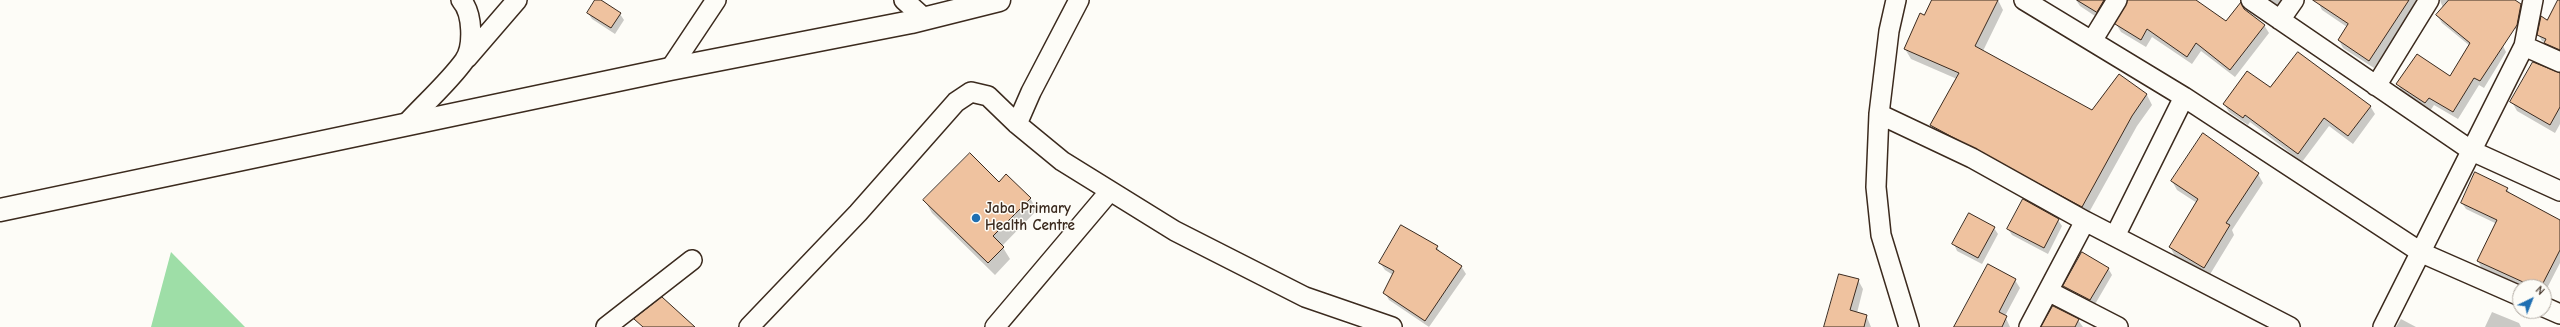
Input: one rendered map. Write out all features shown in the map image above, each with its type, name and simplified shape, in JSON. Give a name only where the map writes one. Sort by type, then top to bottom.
[{"type":"main road","points":[[0,210],[670,69],[924,18],[999,0]]},
{"type":"street","points":[[461,0],[466,6],[471,30],[464,60]]},
{"type":"street","points":[[405,125],[517,0]]},
{"type":"street","points":[[670,69],[716,0]]},
{"type":"street","points":[[904,0],[924,18]]},
{"type":"street","points":[[1017,124],[1031,92],[1079,0]]},
{"type":"street","points":[[1896,0],[1889,31],[1879,114],[1876,187],[1881,235],[1909,327]]},
{"type":"street","points":[[2024,0],[2184,97],[2422,252],[2512,292]]},
{"type":"street","points":[[2092,41],[2117,0]]},
{"type":"street","points":[[2251,0],[2472,151],[2560,191]]},
{"type":"street","points":[[2280,20],[2294,0]]},
{"type":"street","points":[[2376,86],[2429,0]]},
{"type":"street","points":[[2383,327],[2422,252],[2524,46],[2533,0]]},
{"type":"street","points":[[2524,46],[2560,62]]},
{"type":"street","points":[[749,327],[858,213],[956,102],[971,92],[988,96],[1017,124],[1062,160],[1175,231],[1305,297],[1392,327]]},
{"type":"street","points":[[2115,236],[2184,97]]},
{"type":"street","points":[[1879,114],[1972,158],[2085,221],[2290,327]]},
{"type":"street","points":[[995,327],[1110,191]]},
{"type":"street","points":[[2030,327],[2085,221]]},
{"type":"street","points":[[606,327],[692,260]]},
{"type":"street","points":[[2048,291],[2118,327]]},
{"type":"green space","points":[[171,252],[245,327],[151,327]]},
{"type":"building","points":[[595,0],[601,0],[621,13],[611,28],[587,13]]},
{"type":"building","points":[[1932,0],[1998,0],[1975,46],[2092,110],[2119,74],[2147,94],[2132,116],[2082,207],[1930,125],[1959,73],[1904,49],[1920,13],[1924,15]]},
{"type":"building","points":[[2077,0],[2104,0],[2097,12]]},
{"type":"building","points":[[2128,0],[2196,0],[2226,21],[2241,2],[2244,9],[2265,25],[2230,70],[2196,43],[2187,57],[2147,29],[2141,40],[2115,24]]},
{"type":"building","points":[[2313,0],[2409,0],[2369,61],[2338,40],[2348,24]]},
{"type":"building","points":[[2449,0],[2515,0],[2521,4],[2517,25],[2480,81],[2474,78],[2453,112],[2429,98],[2425,103],[2396,84],[2417,54],[2450,76],[2470,43],[2436,15]]},
{"type":"building","points":[[2558,0],[2560,0],[2560,50],[2544,43],[2546,39],[2537,35],[2541,16],[2547,20]]},
{"type":"building","points":[[2298,52],[2371,106],[2348,136],[2324,118],[2298,154],[2245,115],[2243,118],[2223,104],[2247,71],[2270,87]]},
{"type":"building","points":[[2533,62],[2560,73],[2560,107],[2550,125],[2510,102]]},
{"type":"building","points":[[2203,133],[2259,173],[2226,223],[2230,225],[2204,268],[2169,247],[2198,199],[2171,181]]},
{"type":"building","name":"Jaba Primary Health Centre","points":[[970,153],[999,182],[1006,174],[1031,198],[993,236],[1004,247],[988,263],[923,200]]},
{"type":"building","points":[[2475,172],[2508,188],[2506,191],[2560,220],[2560,250],[2545,279],[2516,279],[2477,261],[2497,220],[2461,203]]},
{"type":"building","points":[[2023,199],[2059,219],[2044,248],[2007,229]]},
{"type":"building","points":[[1969,213],[1995,227],[1978,258],[1952,244]]},
{"type":"building","points":[[1401,225],[1438,246],[1436,249],[1462,266],[1425,321],[1383,293],[1394,271],[1379,263]]},
{"type":"building","points":[[2082,252],[2109,268],[2090,300],[2063,286]]},
{"type":"building","points":[[1988,264],[2016,279],[1999,312],[2007,316],[2002,327],[1954,327]]},
{"type":"building","points":[[1839,274],[1859,279],[1850,310],[1867,315],[1864,327],[1824,327]]},
{"type":"building","points":[[662,297],[695,327],[643,327],[634,319]]},
{"type":"building","points":[[2053,306],[2079,319],[2075,327],[2041,327]]},
{"type":"place","name":"Jaba Primary Health Centre","points":[[976,218]]}]
